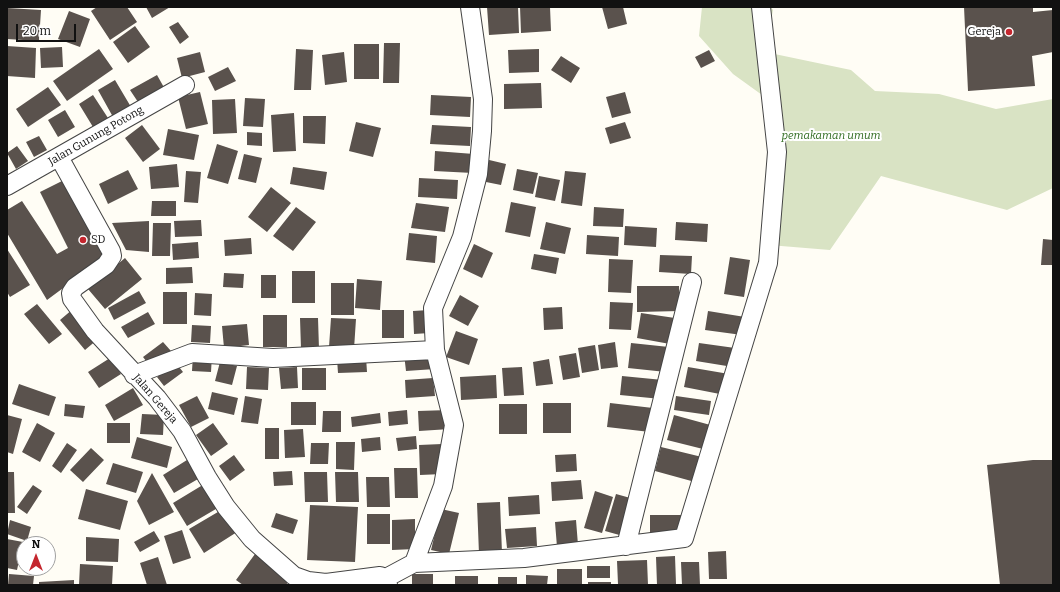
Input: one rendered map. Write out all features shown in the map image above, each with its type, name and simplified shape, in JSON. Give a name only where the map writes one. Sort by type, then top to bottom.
[{"type":"street","points":[[414,563],[443,486],[454,425],[435,350],[433,308],[462,237],[478,174],[483,99],[470,7]]},
{"type":"street","points":[[387,581],[414,563],[524,558],[684,538],[768,263],[777,152],[761,7]]},
{"type":"street","name":"Jalan Gunung Potong","points":[[7,186],[185,85]]},
{"type":"street","name":"Jalan Gereja","points":[[59,157],[111,251],[112,256],[106,265],[75,287],[71,293],[72,300],[94,331],[157,398],[182,431],[207,477],[226,507],[252,539],[294,576],[308,581],[326,583],[380,576],[387,581]]},
{"type":"street","points":[[626,546],[692,282]]},
{"type":"street","points":[[134,375],[192,353],[273,358],[435,350]]},
{"type":"green space","name":"pemakaman umum","points":[[702,7],[771,7],[773,10],[765,52],[851,70],[875,91],[939,94],[996,109],[1053,99],[1053,188],[1007,210],[881,176],[830,250],[769,245],[769,100],[733,74],[699,36]]},
{"type":"building","points":[[97,7],[127,7],[137,22],[110,40],[91,11]]},
{"type":"building","points":[[146,7],[170,7],[152,18]]},
{"type":"building","points":[[487,7],[518,7],[519,33],[489,35]]},
{"type":"building","points":[[520,7],[550,7],[551,31],[521,33]]},
{"type":"building","points":[[602,7],[623,7],[627,24],[608,29]]},
{"type":"building","name":"Gereja","points":[[964,7],[1033,7],[1033,12],[1053,10],[1053,52],[1032,56],[1035,86],[968,91]]},
{"type":"building","points":[[7,8],[41,10],[39,41],[7,39]]},
{"type":"building","points":[[69,11],[90,19],[80,47],[58,39]]},
{"type":"building","points":[[178,22],[189,37],[180,44],[169,27]]},
{"type":"building","points":[[135,26],[150,47],[128,63],[113,42]]},
{"type":"building","points":[[384,43],[400,43],[399,83],[383,83]]},
{"type":"building","points":[[354,44],[379,44],[379,79],[354,79]]},
{"type":"building","points":[[7,46],[36,48],[35,78],[7,76]]},
{"type":"building","points":[[62,47],[63,67],[41,68],[40,48]]},
{"type":"building","points":[[99,49],[113,69],[67,101],[53,81]]},
{"type":"building","points":[[296,49],[313,50],[311,90],[294,90]]},
{"type":"building","points":[[539,49],[539,72],[509,73],[508,50]]},
{"type":"building","points":[[709,50],[715,61],[701,68],[695,57]]},
{"type":"building","points":[[200,52],[205,72],[182,78],[177,58]]},
{"type":"building","points":[[344,52],[347,82],[325,85],[322,55]]},
{"type":"building","points":[[561,56],[580,68],[571,83],[551,70]]},
{"type":"building","points":[[228,67],[236,81],[215,91],[208,77]]},
{"type":"building","points":[[157,75],[166,91],[140,105],[130,90]]},
{"type":"building","points":[[115,80],[131,107],[113,117],[98,90]]},
{"type":"building","points":[[541,83],[542,108],[504,109],[504,84]]},
{"type":"building","points":[[48,87],[61,105],[28,127],[16,109]]},
{"type":"building","points":[[200,92],[208,124],[186,129],[178,97]]},
{"type":"building","points":[[625,92],[631,113],[612,118],[606,97]]},
{"type":"building","points":[[93,95],[108,118],[93,127],[79,104]]},
{"type":"building","points":[[431,95],[471,97],[470,117],[430,115]]},
{"type":"building","points":[[245,98],[265,99],[263,127],[243,126]]},
{"type":"building","points":[[235,99],[237,133],[213,134],[212,100]]},
{"type":"building","points":[[65,110],[75,127],[58,137],[48,120]]},
{"type":"building","points":[[294,113],[296,151],[273,152],[271,115]]},
{"type":"building","points":[[303,116],[326,116],[325,144],[303,143]]},
{"type":"building","points":[[356,122],[381,128],[373,157],[349,151]]},
{"type":"building","points":[[625,122],[631,138],[610,144],[605,128]]},
{"type":"building","points":[[142,125],[160,149],[143,162],[125,138]]},
{"type":"building","points":[[432,125],[471,127],[470,146],[430,144]]},
{"type":"building","points":[[168,129],[199,135],[194,160],[163,155]]},
{"type":"building","points":[[247,132],[262,133],[262,146],[247,145]]},
{"type":"building","points":[[39,136],[47,150],[34,157],[26,142]]},
{"type":"building","points":[[217,144],[238,151],[228,184],[207,178]]},
{"type":"building","points":[[17,146],[28,161],[16,169],[7,153]]},
{"type":"building","points":[[435,151],[474,154],[473,173],[434,171]]},
{"type":"building","points":[[244,154],[262,158],[256,183],[238,179]]},
{"type":"building","points":[[485,159],[506,164],[501,185],[481,181]]},
{"type":"building","points":[[177,164],[179,187],[151,189],[149,167]]},
{"type":"building","points":[[293,167],[327,172],[324,190],[290,184]]},
{"type":"building","points":[[517,169],[538,173],[533,194],[513,190]]},
{"type":"building","points":[[128,170],[138,189],[108,204],[99,184]]},
{"type":"building","points":[[186,171],[201,172],[198,203],[184,202]]},
{"type":"building","points":[[565,171],[586,173],[582,206],[561,203]]},
{"type":"building","points":[[539,176],[560,180],[555,201],[535,197]]},
{"type":"building","name":"SD","points":[[68,178],[109,254],[47,300],[7,233],[7,210],[22,201],[57,254],[68,248],[40,192]]},
{"type":"building","points":[[419,178],[458,180],[457,199],[418,197]]},
{"type":"building","points":[[271,187],[291,203],[267,232],[248,217]]},
{"type":"building","points":[[152,201],[176,201],[176,216],[151,216]]},
{"type":"building","points":[[511,202],[536,207],[530,237],[505,232]]},
{"type":"building","points":[[416,203],[449,207],[445,232],[411,228]]},
{"type":"building","points":[[296,207],[316,222],[293,251],[273,236]]},
{"type":"building","points":[[594,207],[624,209],[623,227],[593,226]]},
{"type":"building","points":[[201,220],[202,236],[175,237],[174,221]]},
{"type":"building","points":[[149,221],[149,252],[126,250],[112,223]]},
{"type":"building","points":[[546,222],[571,228],[565,254],[540,249]]},
{"type":"building","points":[[676,222],[708,224],[707,242],[675,240]]},
{"type":"building","points":[[153,223],[171,223],[170,256],[152,256]]},
{"type":"building","points":[[625,226],[657,228],[656,247],[624,245]]},
{"type":"building","points":[[409,233],[437,236],[435,263],[406,260]]},
{"type":"building","points":[[587,235],[619,237],[618,256],[586,254]]},
{"type":"building","points":[[251,238],[252,254],[225,256],[224,240]]},
{"type":"building","points":[[1043,239],[1053,240],[1053,265],[1041,265]]},
{"type":"building","points":[[198,242],[199,258],[173,260],[172,244]]},
{"type":"building","points":[[474,244],[493,253],[482,278],[463,269]]},
{"type":"building","points":[[7,249],[30,285],[10,297],[7,292]]},
{"type":"building","points":[[534,254],[559,258],[556,274],[531,269]]},
{"type":"building","points":[[660,255],[692,256],[691,274],[659,272]]},
{"type":"building","points":[[730,257],[750,260],[744,297],[724,294]]},
{"type":"building","points":[[125,258],[142,279],[105,309],[88,289]]},
{"type":"building","points":[[609,259],[633,260],[631,293],[608,292]]},
{"type":"building","points":[[192,267],[193,283],[166,284],[166,268]]},
{"type":"building","points":[[292,271],[315,271],[315,303],[292,303]]},
{"type":"building","points":[[224,273],[244,274],[243,288],[223,287]]},
{"type":"building","points":[[261,275],[276,275],[276,298],[261,298]]},
{"type":"building","points":[[357,279],[382,281],[380,310],[355,308]]},
{"type":"building","points":[[331,283],[354,283],[354,315],[331,315]]},
{"type":"building","points":[[637,286],[679,286],[680,311],[637,312]]},
{"type":"building","points":[[139,291],[146,303],[114,320],[108,308]]},
{"type":"building","points":[[163,292],[187,292],[187,324],[163,324]]},
{"type":"building","points":[[195,293],[212,294],[211,316],[194,315]]},
{"type":"building","points":[[460,295],[479,306],[468,326],[449,316]]},
{"type":"building","points":[[610,302],[633,303],[631,330],[609,329]]},
{"type":"building","points":[[37,304],[62,334],[49,344],[24,314]]},
{"type":"building","points":[[562,307],[563,329],[544,330],[543,308]]},
{"type":"building","points":[[73,309],[98,339],[85,350],[60,320]]},
{"type":"building","points":[[382,310],[404,310],[404,338],[382,338]]},
{"type":"building","points":[[429,310],[430,333],[414,334],[413,311]]},
{"type":"building","points":[[708,311],[745,317],[742,335],[705,330]]},
{"type":"building","points":[[148,312],[155,324],[128,338],[121,327]]},
{"type":"building","points":[[641,313],[675,318],[670,344],[637,338]]},
{"type":"building","points":[[263,315],[287,315],[287,347],[263,347]]},
{"type":"building","points":[[300,318],[318,318],[319,349],[301,349]]},
{"type":"building","points":[[331,318],[356,319],[354,349],[329,347]]},
{"type":"building","points":[[247,324],[249,345],[224,348],[222,326]]},
{"type":"building","points":[[192,325],[211,326],[210,343],[191,342]]},
{"type":"building","points":[[456,331],[478,339],[469,365],[446,357]]},
{"type":"building","points":[[163,342],[171,351],[150,366],[143,357]]},
{"type":"building","points":[[615,342],[618,367],[601,369],[598,345]]},
{"type":"building","points":[[631,343],[669,347],[666,372],[628,368]]},
{"type":"building","points":[[699,343],[735,348],[733,367],[696,361]]},
{"type":"building","points":[[595,345],[599,370],[582,373],[578,348]]},
{"type":"building","points":[[433,352],[435,369],[406,371],[404,354]]},
{"type":"building","points":[[576,353],[580,377],[563,380],[559,356]]},
{"type":"building","points":[[193,354],[212,355],[211,372],[192,371]]},
{"type":"building","points":[[366,357],[367,372],[338,373],[337,359]]},
{"type":"building","points":[[110,358],[121,374],[99,388],[88,372]]},
{"type":"building","points":[[549,359],[553,384],[536,386],[533,362]]},
{"type":"building","points":[[220,362],[237,366],[232,385],[215,381]]},
{"type":"building","points":[[176,363],[183,372],[164,386],[157,377]]},
{"type":"building","points":[[247,367],[269,368],[268,390],[246,389]]},
{"type":"building","points":[[297,367],[298,388],[281,389],[279,368]]},
{"type":"building","points":[[522,367],[524,395],[504,396],[502,368]]},
{"type":"building","points":[[688,367],[729,374],[725,395],[684,387]]},
{"type":"building","points":[[302,368],[326,368],[326,390],[302,390]]},
{"type":"building","points":[[496,375],[497,398],[461,400],[460,377]]},
{"type":"building","points":[[622,376],[663,380],[661,399],[620,395]]},
{"type":"building","points":[[433,378],[435,396],[406,398],[405,380]]},
{"type":"building","points":[[19,384],[56,397],[49,416],[12,404]]},
{"type":"building","points":[[133,388],[143,405],[114,421],[105,405]]},
{"type":"building","points":[[212,392],[238,398],[234,415],[208,409]]},
{"type":"building","points":[[197,396],[209,418],[191,427],[179,405]]},
{"type":"building","points":[[245,396],[262,399],[258,424],[241,422]]},
{"type":"building","points":[[676,396],[711,401],[709,415],[674,410]]},
{"type":"building","points":[[291,402],[316,402],[316,425],[291,425]]},
{"type":"building","points":[[543,403],[571,403],[571,433],[543,433]]},
{"type":"building","points":[[610,403],[653,408],[650,432],[607,427]]},
{"type":"building","points":[[65,404],[85,406],[83,418],[64,416]]},
{"type":"building","points":[[499,404],[527,404],[527,434],[499,434]]},
{"type":"building","points":[[407,410],[408,424],[389,426],[388,412]]},
{"type":"building","points":[[449,410],[450,429],[419,431],[418,411]]},
{"type":"building","points":[[323,411],[341,411],[341,432],[322,432]]},
{"type":"building","points":[[380,413],[381,423],[352,427],[351,417]]},
{"type":"building","points":[[142,414],[164,415],[163,435],[140,434]]},
{"type":"building","points":[[7,415],[22,419],[13,454],[7,452]]},
{"type":"building","points":[[674,415],[714,426],[707,450],[667,440]]},
{"type":"building","points":[[37,423],[55,433],[40,462],[22,452]]},
{"type":"building","points":[[107,423],[130,423],[130,443],[107,443]]},
{"type":"building","points":[[213,423],[228,444],[211,456],[196,435]]},
{"type":"building","points":[[265,428],[279,428],[279,459],[265,459]]},
{"type":"building","points":[[303,429],[305,457],[285,458],[284,430]]},
{"type":"building","points":[[416,436],[417,449],[398,451],[396,438]]},
{"type":"building","points":[[137,437],[172,447],[167,468],[131,458]]},
{"type":"building","points":[[380,437],[381,450],[362,452],[361,439]]},
{"type":"building","points":[[336,442],[355,442],[354,470],[336,469]]},
{"type":"building","points":[[67,443],[77,450],[61,473],[52,466]]},
{"type":"building","points":[[311,443],[329,443],[328,464],[310,464]]},
{"type":"building","points":[[442,444],[443,474],[420,475],[419,445]]},
{"type":"building","points":[[661,447],[702,457],[695,482],[655,471]]},
{"type":"building","points":[[91,448],[104,460],[83,482],[70,470]]},
{"type":"building","points":[[576,454],[577,471],[556,472],[555,455]]},
{"type":"building","points":[[234,455],[245,470],[230,481],[219,466]]},
{"type":"building","points":[[187,460],[198,479],[174,493],[163,475]]},
{"type":"building","points":[[1033,460],[1053,460],[1053,585],[1000,585],[987,465]]},
{"type":"building","points":[[113,463],[143,472],[136,493],[106,484]]},
{"type":"building","points":[[394,468],[417,468],[418,498],[395,498]]},
{"type":"building","points":[[292,471],[293,485],[274,486],[273,472]]},
{"type":"building","points":[[7,472],[14,472],[15,513],[7,513]]},
{"type":"building","points":[[304,472],[327,472],[328,502],[305,502]]},
{"type":"building","points":[[335,472],[358,472],[359,502],[336,502]]},
{"type":"building","points":[[152,473],[174,512],[149,525],[137,501]]},
{"type":"building","points":[[366,477],[389,477],[390,507],[367,507]]},
{"type":"building","points":[[581,480],[583,499],[552,501],[551,482]]},
{"type":"building","points":[[206,483],[221,506],[187,526],[173,503]]},
{"type":"building","points":[[33,485],[42,491],[27,514],[17,507]]},
{"type":"building","points":[[86,489],[128,501],[120,530],[78,519]]},
{"type":"building","points":[[595,491],[613,497],[602,533],[584,528]]},
{"type":"building","points":[[616,494],[634,499],[623,536],[605,531]]},
{"type":"building","points":[[539,495],[540,514],[509,516],[508,497]]},
{"type":"building","points":[[500,502],[502,553],[479,554],[477,503]]},
{"type":"building","points":[[310,505],[358,507],[355,562],[307,560]]},
{"type":"building","points":[[223,509],[237,532],[204,553],[189,529]]},
{"type":"building","points":[[441,509],[459,513],[449,554],[431,550]]},
{"type":"building","points":[[276,513],[298,520],[293,534],[271,527]]},
{"type":"building","points":[[367,514],[390,514],[390,544],[367,544]]},
{"type":"building","points":[[650,515],[683,515],[683,534],[650,534]]},
{"type":"building","points":[[415,519],[415,549],[392,550],[392,520]]},
{"type":"building","points":[[10,520],[31,527],[28,536],[16,537],[7,534]]},
{"type":"building","points":[[576,520],[578,545],[557,547],[555,522]]},
{"type":"building","points":[[536,527],[537,546],[507,548],[505,529]]},
{"type":"building","points":[[182,530],[191,558],[173,564],[164,536]]},
{"type":"building","points":[[154,531],[160,541],[140,552],[134,542]]},
{"type":"building","points":[[86,537],[119,539],[118,562],[86,561]]},
{"type":"building","points":[[7,539],[16,541],[16,570],[7,568]]},
{"type":"building","points":[[726,551],[727,579],[709,579],[708,552]]},
{"type":"building","points":[[255,554],[290,579],[286,585],[243,585],[236,580]]},
{"type":"building","points":[[675,556],[676,584],[657,585],[656,557]]},
{"type":"building","points":[[158,557],[167,585],[147,585],[140,563]]},
{"type":"building","points":[[647,560],[648,585],[618,584],[617,561]]},
{"type":"building","points":[[681,562],[699,562],[700,585],[682,585]]},
{"type":"building","points":[[80,564],[113,566],[112,585],[79,585]]},
{"type":"building","points":[[587,566],[610,566],[610,578],[587,578]]},
{"type":"building","points":[[557,569],[582,569],[582,585],[557,585]]},
{"type":"building","points":[[9,574],[16,575],[16,576],[34,576],[33,585],[8,585]]},
{"type":"building","points":[[412,574],[433,574],[433,585],[412,585]]},
{"type":"building","points":[[526,575],[548,576],[547,585],[526,585]]},
{"type":"building","points":[[455,576],[478,576],[478,585],[455,585]]},
{"type":"building","points":[[498,577],[517,577],[517,585],[498,585]]},
{"type":"building","points":[[74,580],[74,585],[39,585],[39,582]]},
{"type":"building","points":[[588,582],[611,582],[611,585],[588,585]]},
{"type":"place","name":"Gereja","points":[[1009,32]]},
{"type":"place","name":"SD","points":[[83,240]]}]
